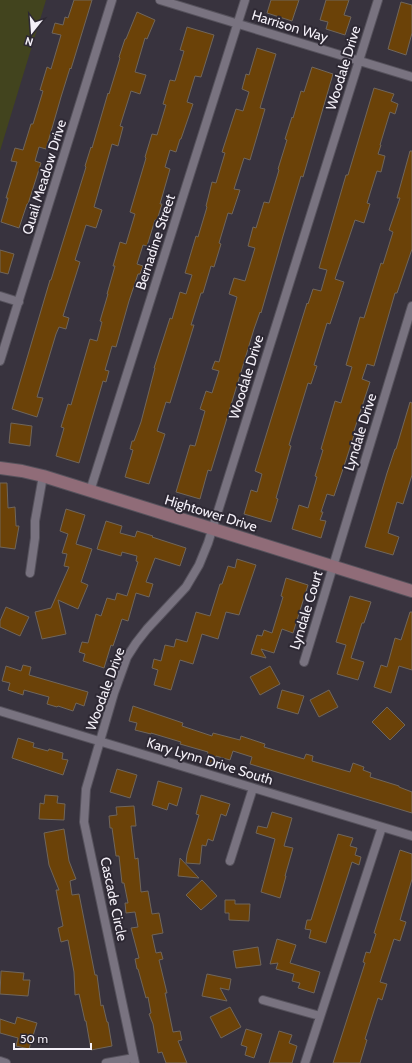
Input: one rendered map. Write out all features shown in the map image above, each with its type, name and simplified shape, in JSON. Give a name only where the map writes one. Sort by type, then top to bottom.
[{"type":"main road","name":"Hightower Drive","points":[[0,468],[43,476],[412,591]]},
{"type":"street","name":"Quail Meadow Drive","points":[[0,361],[112,0]]},
{"type":"street","name":"Harrison Way","points":[[160,0],[412,77]]},
{"type":"street","name":"Bernadine Street","points":[[90,491],[245,0]]},
{"type":"street","name":"Woodale Drive","points":[[100,741],[114,693],[127,657],[147,629],[186,587],[199,564],[213,529],[378,0]]},
{"type":"street","points":[[0,296],[19,302]]},
{"type":"street","name":"Lyndale Drive","points":[[334,566],[411,315],[412,306]]},
{"type":"street","points":[[30,573],[35,538],[35,521],[43,476]]},
{"type":"street","name":"Lyndale Court","points":[[304,662],[334,566]]},
{"type":"street","name":"Kary Lynn Drive South","points":[[0,712],[412,836]]},
{"type":"street","name":"Cascade Circle","points":[[100,741],[86,789],[84,822],[134,1060]]},
{"type":"street","points":[[230,860],[253,788]]},
{"type":"street","points":[[305,1063],[382,827]]},
{"type":"street","points":[[263,1000],[320,1016]]},
{"type":"street","points":[[106,1063],[134,1060]]},
{"type":"street","points":[[0,1061],[6,1063]]},
{"type":"green space","points":[[0,0],[46,0],[0,151]]},
{"type":"building","points":[[74,0],[92,0],[46,149],[39,147],[35,161],[41,163],[19,228],[1,222],[8,198],[6,198],[17,162],[11,161],[15,148],[23,150],[43,91],[40,90],[47,67],[51,69],[61,35],[52,33],[55,23],[63,25],[65,17],[68,18]]},
{"type":"building","points":[[271,0],[299,0],[292,21],[267,13]]},
{"type":"building","points":[[326,0],[349,0],[344,15],[351,17],[345,35],[326,29],[328,22],[320,20]]},
{"type":"building","points":[[401,2],[412,5],[412,33],[406,55],[388,49]]},
{"type":"building","points":[[137,12],[155,20],[147,39],[145,38],[135,72],[146,75],[140,94],[131,91],[120,126],[123,127],[118,146],[112,144],[94,207],[102,210],[96,228],[86,225],[75,260],[80,262],[63,316],[69,318],[66,329],[59,327],[56,334],[37,397],[43,398],[37,417],[12,409],[50,280],[86,167],[85,166],[120,58],[119,57]]},
{"type":"building","points":[[187,27],[214,35],[201,77],[195,76],[187,102],[193,104],[181,139],[176,152],[170,150],[165,167],[170,169],[160,204],[162,204],[157,220],[155,220],[147,246],[143,245],[137,264],[143,266],[140,274],[138,274],[129,301],[116,347],[112,346],[105,370],[109,371],[106,382],[103,381],[79,463],[56,456],[64,428],[61,427],[68,404],[71,405],[90,339],[97,341],[102,322],[100,321],[115,266],[113,266],[120,242],[126,244],[135,214],[130,212],[146,158],[145,157],[152,134],[157,135],[166,105],[163,104],[170,80],[175,81],[184,51],[180,50]]},
{"type":"building","points":[[257,48],[276,54],[260,108],[265,109],[250,160],[244,158],[234,189],[240,190],[232,214],[228,213],[214,267],[211,266],[191,325],[194,325],[170,403],[166,402],[157,431],[165,434],[149,484],[125,477],[133,450],[130,449],[141,422],[154,368],[170,318],[172,319],[180,292],[186,294],[192,275],[185,273],[196,236],[198,237],[207,207],[212,182],[216,183],[225,153],[222,152],[236,109],[243,111],[249,92],[242,89],[246,74],[249,75]]},
{"type":"building","points":[[312,67],[333,74],[303,177],[301,176],[261,313],[260,312],[254,329],[211,471],[208,470],[200,499],[176,492],[190,445],[195,446],[205,411],[200,409],[206,391],[212,393],[219,371],[212,369],[215,361],[219,362],[237,297],[229,294],[234,278],[245,281],[255,248],[248,246],[253,227],[256,228],[264,202],[269,203],[287,140],[285,139],[301,91],[304,92]]},
{"type":"building","points":[[374,88],[394,94],[391,101],[398,104],[395,114],[390,112],[380,145],[378,154],[385,156],[381,172],[377,171],[367,203],[370,204],[364,223],[355,220],[335,279],[344,282],[330,324],[327,323],[314,365],[317,366],[311,384],[308,383],[289,445],[291,446],[276,498],[278,499],[271,522],[244,514],[251,490],[257,492],[262,474],[255,471],[307,303],[308,304],[313,289],[321,291],[327,270],[319,268],[346,175],[348,175]]},
{"type":"building","points":[[410,151],[412,151],[412,249],[397,293],[395,293],[374,366],[367,364],[362,379],[370,382],[334,496],[327,494],[321,512],[323,512],[320,520],[326,521],[321,538],[292,529],[299,505],[308,508],[317,477],[315,476],[323,450],[321,449],[335,401],[341,403],[352,367],[346,365],[360,317],[364,318],[381,263],[383,264],[393,232],[389,230],[400,198],[397,198]]},
{"type":"building","points":[[0,250],[14,254],[8,274],[0,272]]},
{"type":"building","points":[[410,402],[412,403],[412,475],[403,504],[397,502],[388,533],[399,537],[393,555],[365,547]]},
{"type":"building","points":[[11,423],[32,426],[30,446],[9,443]]},
{"type":"building","points":[[0,483],[7,483],[8,508],[15,507],[16,526],[19,526],[15,549],[0,547]]},
{"type":"building","points":[[66,509],[85,515],[76,544],[92,549],[81,582],[88,585],[78,609],[58,600],[66,634],[42,639],[35,612],[51,608],[69,567],[64,566],[67,554],[62,553],[68,534],[60,531]]},
{"type":"building","points":[[106,521],[122,526],[120,533],[135,537],[137,531],[186,548],[180,566],[155,558],[146,582],[153,584],[149,597],[136,593],[128,621],[122,619],[113,646],[111,645],[104,668],[83,661],[85,654],[79,652],[82,642],[88,643],[96,614],[101,616],[107,598],[115,600],[117,593],[127,596],[138,562],[136,561],[137,556],[122,552],[121,556],[97,549]]},
{"type":"building","points":[[237,559],[256,565],[239,615],[226,612],[218,639],[202,634],[193,664],[180,660],[171,690],[154,685],[158,670],[152,668],[154,659],[161,661],[165,645],[174,647],[176,639],[187,642],[196,612],[210,616],[220,584],[222,584],[228,566],[235,568]]},
{"type":"building","points":[[286,578],[308,585],[293,633],[282,629],[274,653],[261,649],[266,658],[251,654],[257,635],[262,636],[264,630],[272,633],[283,597],[281,596]]},
{"type":"building","points":[[350,596],[371,602],[364,623],[362,623],[351,658],[364,662],[358,680],[337,674],[346,645],[336,642]]},
{"type":"building","points":[[6,607],[29,617],[20,636],[0,627],[0,621]]},
{"type":"building","points":[[410,612],[412,612],[412,670],[399,666],[391,693],[374,687],[381,665],[387,667],[395,638],[401,640]]},
{"type":"building","points":[[23,665],[31,667],[29,675],[88,692],[84,706],[76,703],[73,711],[47,704],[49,697],[24,690],[23,695],[8,690],[10,683],[2,681],[6,666],[21,671]]},
{"type":"building","points":[[270,666],[280,684],[260,695],[250,677]]},
{"type":"building","points":[[282,690],[304,696],[298,714],[277,708]]},
{"type":"building","points":[[329,690],[338,707],[319,717],[310,700]]},
{"type":"building","points":[[133,706],[183,723],[182,726],[212,736],[213,733],[240,740],[241,736],[265,744],[264,747],[304,759],[306,754],[313,756],[312,761],[350,772],[353,763],[364,767],[363,770],[371,773],[370,777],[399,786],[412,792],[412,813],[250,764],[252,757],[233,751],[230,760],[216,756],[214,763],[205,761],[208,752],[180,744],[181,742],[135,730],[137,723],[129,721]]},
{"type":"building","points":[[387,707],[405,725],[390,740],[372,722]]},
{"type":"building","points":[[18,738],[34,743],[33,747],[63,753],[62,759],[68,760],[63,775],[12,758]]},
{"type":"building","points":[[117,769],[137,775],[130,798],[110,792]]},
{"type":"building","points":[[158,781],[182,788],[177,806],[169,803],[167,810],[152,805]]},
{"type":"building","points":[[45,795],[58,796],[57,803],[65,804],[64,820],[39,819],[40,803],[44,804]]},
{"type":"building","points":[[201,795],[230,804],[226,816],[221,814],[213,841],[208,839],[206,846],[202,845],[200,864],[186,863],[187,854],[199,815],[196,814]]},
{"type":"building","points":[[134,806],[136,826],[131,826],[135,859],[138,858],[141,892],[148,891],[152,914],[159,913],[163,933],[152,935],[156,953],[161,952],[163,959],[159,960],[167,993],[165,993],[173,1032],[180,1031],[182,1040],[178,1041],[187,1063],[166,1063],[162,1052],[158,1053],[153,1024],[149,1014],[151,1013],[148,997],[146,998],[137,969],[135,959],[139,958],[131,928],[138,927],[135,912],[126,913],[125,903],[128,903],[124,883],[122,883],[119,856],[116,856],[109,816],[117,815],[116,807]]},
{"type":"building","points":[[272,812],[292,818],[284,846],[293,848],[280,898],[261,892],[275,839],[256,833],[258,826],[267,828]]},
{"type":"building","points":[[64,829],[69,861],[76,879],[70,881],[72,895],[79,894],[95,975],[97,975],[101,1006],[103,1005],[108,1022],[112,1046],[91,1050],[79,994],[75,995],[74,972],[68,940],[61,942],[58,928],[63,926],[56,890],[59,890],[49,865],[44,833]]},
{"type":"building","points":[[338,834],[353,838],[350,846],[357,848],[355,855],[361,857],[359,865],[352,862],[326,943],[309,938],[311,930],[305,929],[307,920],[311,920]]},
{"type":"building","points":[[400,850],[412,854],[412,879],[400,920],[406,922],[400,941],[394,939],[380,982],[387,984],[382,1000],[378,998],[365,1039],[367,1040],[360,1063],[333,1063],[365,963],[363,962],[366,952],[370,953],[376,934],[374,933]]},
{"type":"building","points":[[180,858],[199,878],[178,876]]},
{"type":"building","points":[[202,880],[217,896],[201,910],[186,895]]},
{"type":"building","points":[[225,900],[235,900],[235,904],[250,904],[249,921],[229,920],[229,913],[225,913]]},
{"type":"building","points":[[277,939],[296,945],[290,963],[320,972],[314,993],[298,988],[300,983],[292,981],[294,974],[276,969],[278,963],[270,964]]},
{"type":"building","points":[[258,947],[261,965],[236,968],[233,951]]},
{"type":"building","points":[[1,971],[24,973],[23,980],[30,980],[28,996],[0,994]]},
{"type":"building","points":[[207,974],[231,979],[229,990],[220,988],[227,1001],[202,996]]},
{"type":"building","points":[[230,1007],[241,1027],[221,1038],[210,1017]]},
{"type":"building","points":[[17,1017],[37,1023],[29,1049],[16,1046],[18,1038],[0,1033],[0,1019],[15,1024]]},
{"type":"building","points":[[246,1029],[262,1034],[254,1058],[245,1055],[247,1047],[241,1045]]},
{"type":"building","points":[[279,1031],[292,1035],[289,1043],[297,1046],[292,1063],[269,1063]]}]
